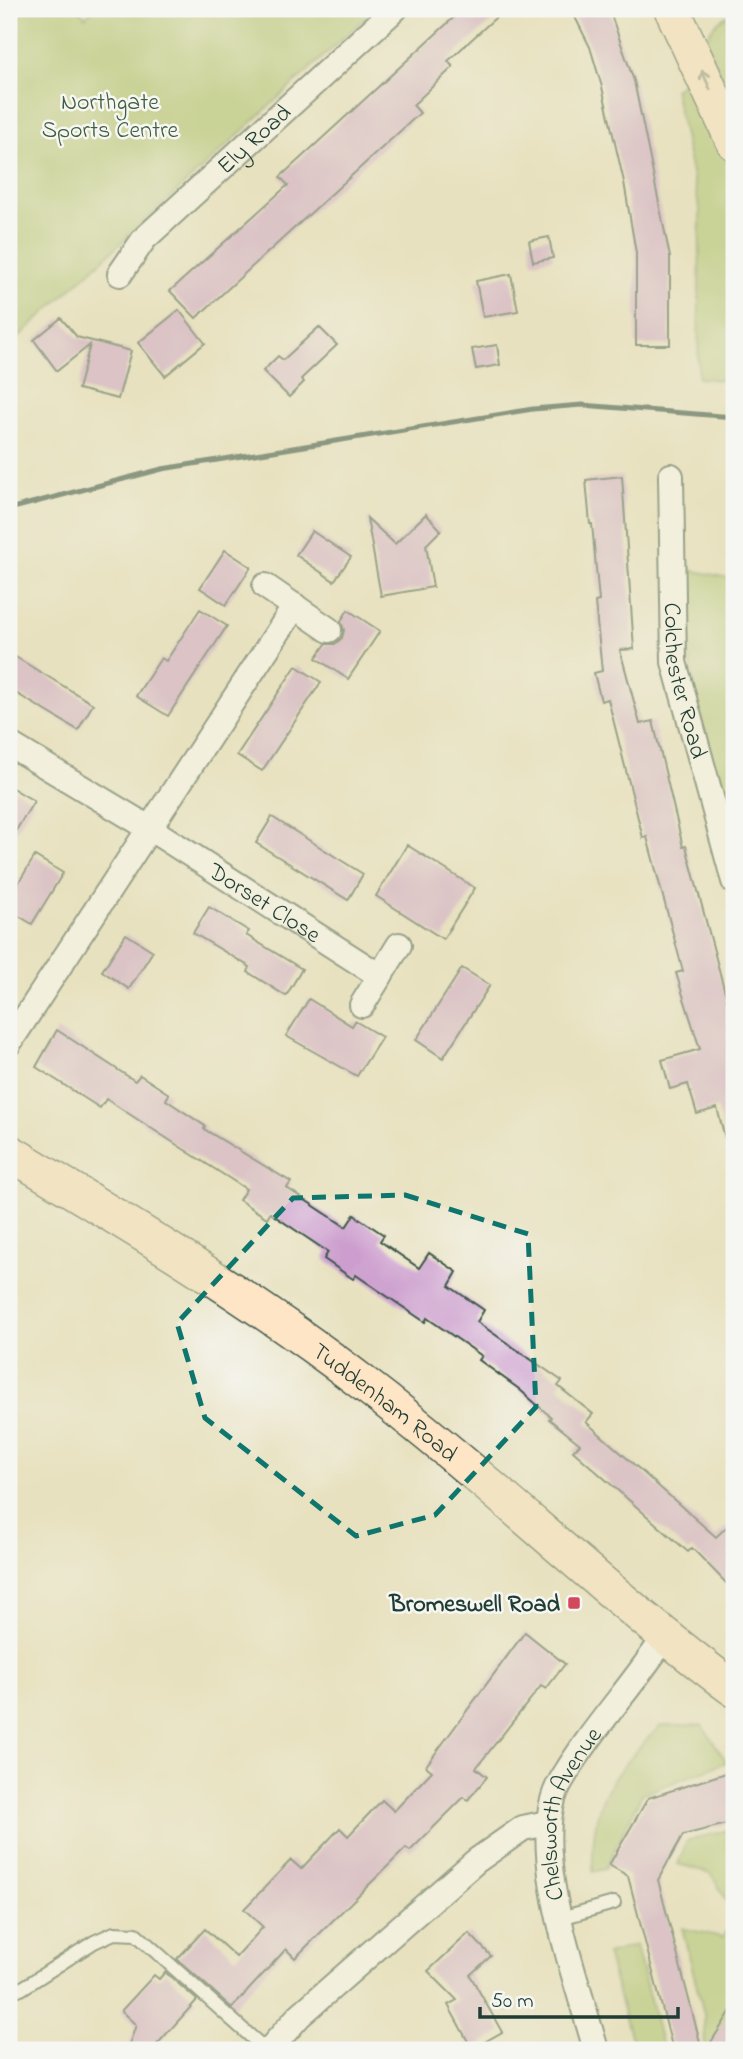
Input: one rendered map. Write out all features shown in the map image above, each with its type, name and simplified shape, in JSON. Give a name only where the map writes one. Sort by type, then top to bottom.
[{"type":"street","name":"Ely Road","points":[[120,274],[144,239],[395,9]]},
{"type":"street","points":[[672,9],[734,142]]},
{"type":"street","name":"Colchester Road","points":[[671,476],[674,662],[734,881]]},
{"type":"street","points":[[265,586],[330,629]]},
{"type":"street","points":[[9,1043],[295,606]]},
{"type":"street","name":"Dorset Close","points":[[9,744],[149,828],[380,976]]},
{"type":"street","points":[[362,1006],[399,945]]},
{"type":"street","name":"Tuddenham Road","points":[[9,1152],[204,1270],[365,1384],[664,1638],[734,1689]]},
{"type":"street","name":"Chelsworth Avenue","points":[[596,2050],[551,1879],[547,1823],[560,1781],[664,1638]]},
{"type":"street","points":[[268,2050],[299,2016],[476,1861],[523,1828],[547,1823]]},
{"type":"lane","points":[[561,1918],[614,1903]]},
{"type":"lane","points":[[21,1989],[94,1942],[114,1933],[136,1934],[268,2050]]},
{"type":"highlighted area","points":[[405,1195],[528,1234],[536,1407],[435,1515],[356,1536],[205,1418],[177,1323],[293,1198]]},
{"type":"green space","name":"Northgate Sports Centre","points":[[9,9],[79,9],[85,17],[94,9],[375,9],[9,346]]},
{"type":"green space","points":[[734,13],[734,104],[706,42],[716,24]]},
{"type":"green space","points":[[687,81],[734,175],[734,381],[698,378],[700,211],[674,89]]},
{"type":"green space","points":[[681,568],[734,579],[734,850],[707,745],[693,675]]},
{"type":"green space","points":[[702,1725],[727,1762],[642,1794],[605,1869],[593,1872],[593,1847],[600,1807],[616,1775],[660,1726]]},
{"type":"green space","points":[[727,1830],[734,1834],[734,1914],[711,1873],[678,1864],[687,1841]]},
{"type":"green space","points":[[734,1921],[734,2004],[724,2029],[725,2050],[705,2050],[704,2014],[682,1928],[722,1937]]},
{"type":"green space","points":[[636,1945],[663,2050],[634,2050],[607,1954]]},
{"type":"building","points":[[463,9],[505,9],[448,61],[453,67],[413,105],[420,113],[196,318],[170,291],[288,185],[280,177]]},
{"type":"building","points":[[571,9],[609,9],[634,81],[670,257],[670,345],[636,345],[636,253],[624,182],[590,47]]},
{"type":"building","points":[[549,237],[553,258],[533,262],[529,241]]},
{"type":"building","points":[[511,274],[518,311],[483,317],[476,281]]},
{"type":"building","points":[[179,310],[205,343],[165,376],[138,343]]},
{"type":"building","points":[[61,318],[77,337],[131,351],[118,399],[78,389],[90,345],[57,371],[34,340]]},
{"type":"building","points":[[319,327],[337,345],[301,379],[304,382],[289,397],[263,371],[278,356],[283,360]]},
{"type":"building","points":[[497,345],[500,365],[476,369],[472,349]]},
{"type":"building","points":[[622,476],[634,649],[620,650],[640,724],[653,721],[683,847],[686,846],[734,1026],[734,1148],[728,1149],[717,1108],[697,1114],[688,1084],[670,1089],[662,1060],[700,1049],[676,973],[683,971],[647,837],[643,838],[608,699],[601,701],[594,673],[602,671],[595,602],[599,601],[586,480]]},
{"type":"building","points":[[426,514],[441,530],[426,545],[433,587],[381,596],[367,518],[395,544]]},
{"type":"building","points":[[312,531],[351,557],[334,581],[296,555]]},
{"type":"building","points":[[225,550],[251,567],[226,605],[200,588]]},
{"type":"building","points":[[200,609],[227,626],[168,716],[136,696],[161,658],[166,661]]},
{"type":"building","points":[[348,610],[380,631],[348,679],[316,658],[326,644],[335,644],[342,638],[344,630],[341,621]]},
{"type":"building","points":[[9,653],[93,704],[78,730],[9,689]]},
{"type":"building","points":[[296,666],[321,682],[262,771],[237,755]]},
{"type":"building","points":[[9,786],[34,801],[9,842]]},
{"type":"building","points":[[272,817],[363,874],[348,900],[256,843]]},
{"type":"building","points":[[407,845],[475,888],[443,939],[376,896]]},
{"type":"building","points":[[35,856],[63,873],[32,924],[9,910],[9,898]]},
{"type":"building","points":[[209,907],[249,931],[246,935],[302,969],[286,996],[248,972],[250,967],[193,933]]},
{"type":"building","points":[[126,934],[153,951],[129,989],[102,971]]},
{"type":"building","points":[[462,968],[490,985],[443,1058],[416,1040]]},
{"type":"building","points":[[309,999],[352,1026],[355,1021],[382,1037],[357,1076],[286,1036]]},
{"type":"building","points":[[57,1030],[135,1081],[140,1075],[169,1094],[166,1100],[205,1126],[204,1129],[291,1182],[287,1188],[346,1227],[354,1215],[384,1235],[380,1241],[419,1268],[429,1253],[457,1272],[449,1286],[484,1310],[477,1322],[562,1381],[558,1386],[593,1414],[586,1422],[716,1537],[734,1520],[734,1591],[692,1548],[688,1552],[573,1451],[580,1444],[549,1419],[551,1417],[519,1389],[479,1360],[482,1356],[427,1318],[425,1322],[356,1275],[353,1279],[324,1259],[328,1252],[270,1213],[267,1218],[239,1200],[246,1189],[106,1099],[100,1108],[36,1067]]},
{"type":"building","points":[[525,1632],[565,1664],[546,1689],[541,1686],[476,1768],[487,1777],[468,1800],[464,1797],[410,1851],[406,1848],[295,1958],[286,1949],[232,2008],[177,1959],[205,1929],[236,1957],[263,1927],[244,1909],[291,1860],[301,1869],[340,1828],[348,1836],[382,1800],[394,1811],[432,1771],[426,1766]]},
{"type":"building","points":[[729,1772],[734,1792],[734,1822],[683,1835],[658,1880],[702,2050],[673,2050],[628,1876],[609,1865],[648,1798]]},
{"type":"building","points":[[469,1933],[491,1956],[470,1975],[502,2032],[472,2049],[448,2005],[457,2000],[428,1971]]},
{"type":"building","points":[[165,1972],[197,2000],[152,2050],[127,2050],[136,2025],[121,2011],[154,1975],[159,1979]]},
{"type":"building","points":[[734,2006],[734,2050],[706,2050]]},
{"type":"railway","points":[[9,509],[162,469],[533,409],[582,405],[734,417]]},
{"type":"place","name":"Bromeswell Road","points":[[574,1603]]}]
